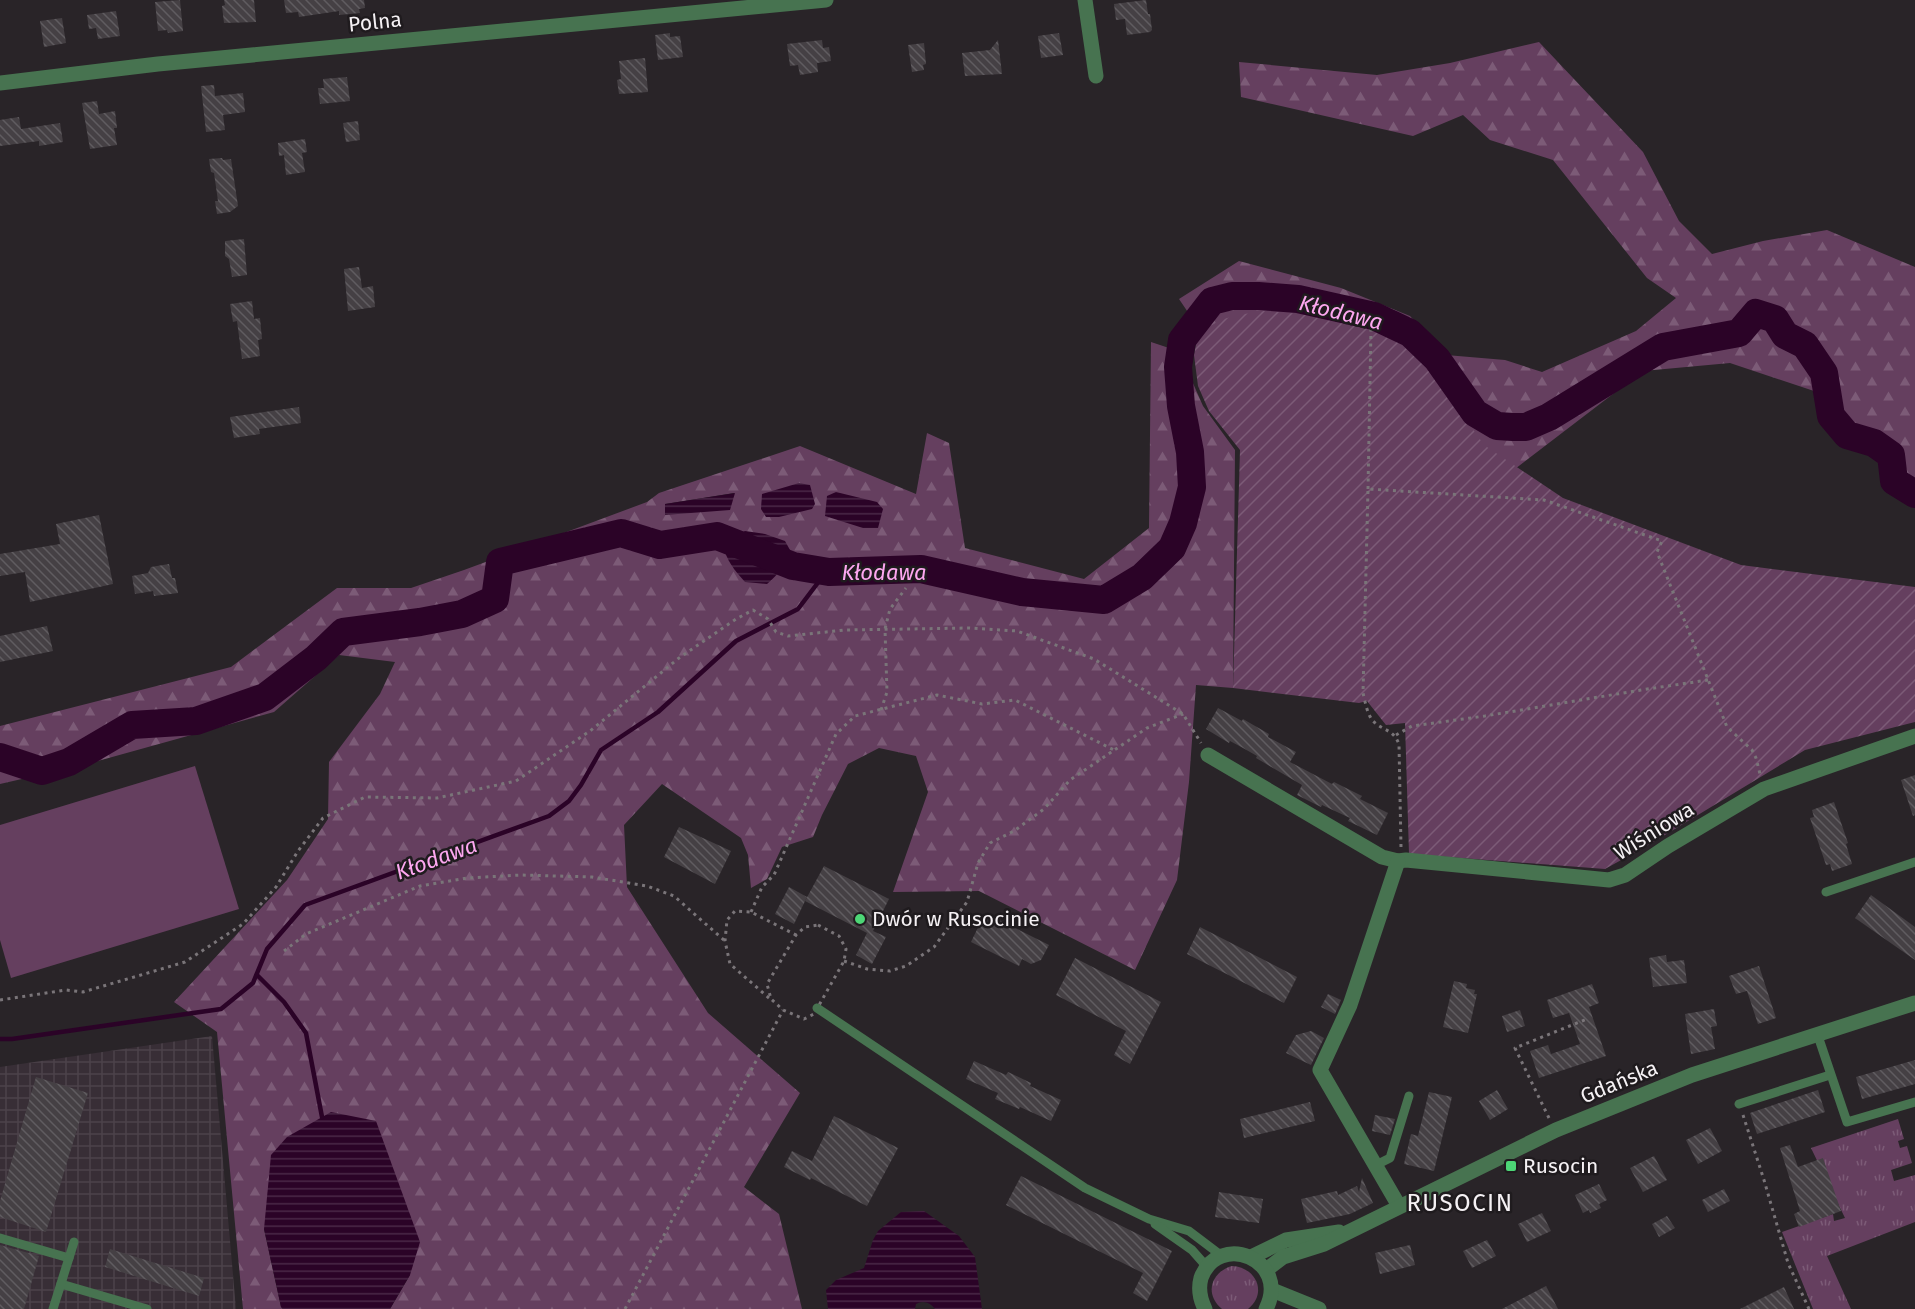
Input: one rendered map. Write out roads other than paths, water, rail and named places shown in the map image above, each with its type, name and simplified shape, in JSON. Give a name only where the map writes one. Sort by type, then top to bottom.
[{"type":"street","name":"Polna","points":[[0,83],[653,8],[826,0]]},
{"type":"street","points":[[1085,0],[1096,76]]},
{"type":"street","name":"Wiśniowa","points":[[1208,755],[1382,857],[1398,861],[1600,880],[1618,879],[1668,846],[1764,789],[1915,736]]},
{"type":"street","points":[[1398,861],[1350,1005],[1320,1070],[1399,1206]]},
{"type":"street","name":"Gdańska","points":[[1266,1270],[1284,1257],[1324,1244],[1556,1130],[1692,1075],[1915,1003]]},
{"type":"street","name":"Gdańska","points":[[1251,1257],[1286,1240],[1351,1230]]},
{"type":"street","points":[[1201,1307],[1200,1284],[1207,1268],[1222,1256],[1242,1254],[1259,1263],[1269,1276],[1272,1290],[1267,1309]]},
{"type":"street","points":[[1272,1290],[1319,1309]]},
{"type":"lane","points":[[1826,892],[1915,862]]},
{"type":"lane","points":[[817,1008],[1085,1188],[1149,1219],[1189,1232],[1222,1256]]},
{"type":"lane","points":[[1817,1033],[1847,1122],[1915,1102]]},
{"type":"lane","points":[[1739,1104],[1830,1076]]},
{"type":"lane","points":[[1376,1165],[1390,1158],[1409,1096]]},
{"type":"lane","points":[[1149,1219],[1192,1250],[1207,1268]]},
{"type":"lane","points":[[0,1238],[69,1258]]},
{"type":"lane","points":[[53,1309],[74,1242]]},
{"type":"lane","points":[[61,1284],[147,1309]]},
{"type":"waterway","name":"Kłodawa","points":[[0,757],[42,771],[69,762],[132,725],[196,721],[265,697],[316,658],[343,632],[462,614],[495,599],[500,562],[621,533],[660,545],[717,536],[793,566],[829,572],[921,569],[1022,592],[1104,600],[1142,577],[1172,548],[1183,523],[1192,487],[1190,452],[1181,406],[1178,367],[1182,340],[1212,301],[1232,296],[1298,299],[1374,316],[1410,333],[1437,359],[1475,413],[1497,426],[1513,427],[1526,427],[1549,417],[1663,347],[1739,333],[1756,313],[1775,319],[1785,335],[1805,345],[1824,373],[1831,416],[1847,435],[1874,443],[1891,455],[1894,481],[1915,494]]},
{"type":"waterway","name":"Kłodawa","points":[[0,1039],[221,1009],[253,983],[267,949],[305,905],[549,816],[569,801],[601,750],[658,712],[736,641],[798,609],[823,576],[829,572]]},
{"type":"waterway","points":[[257,975],[284,1002],[306,1033],[322,1117]]},
{"type":"place","name":"Dwór w Rusocinie","points":[[860,919]]},
{"type":"place","name":"Rusocin","points":[[1511,1166]]},
{"type":"district","name":"RUSOCIN","points":[[1460,1203]]}]
